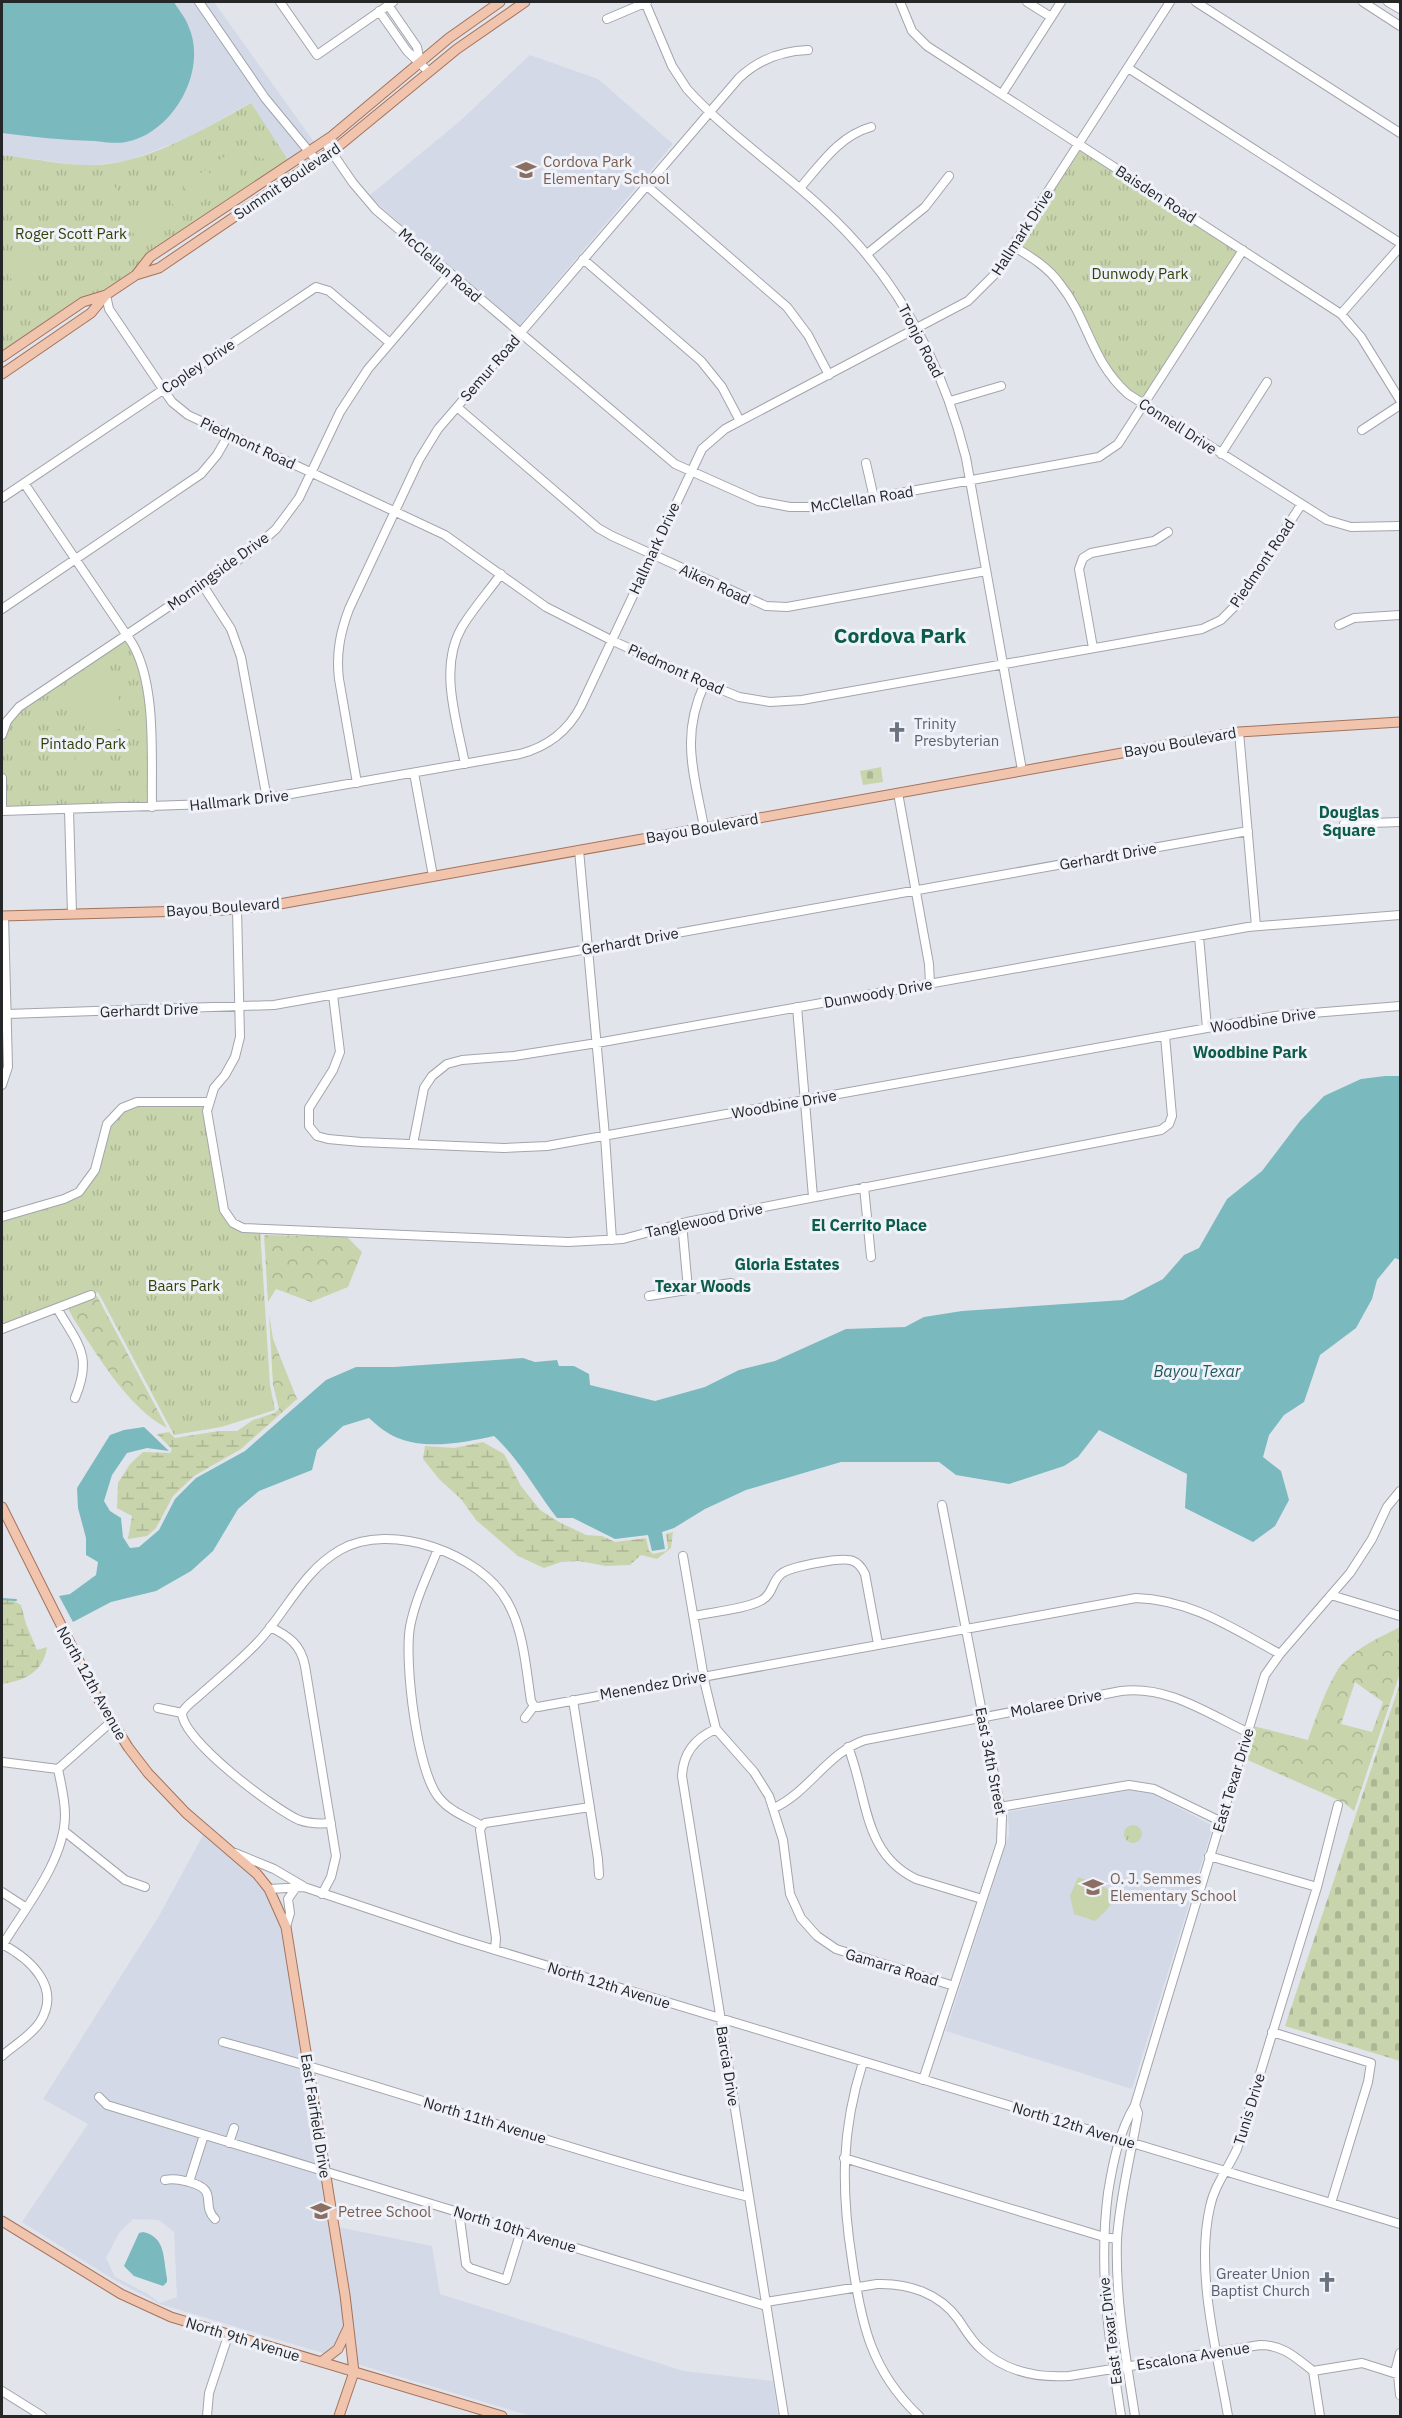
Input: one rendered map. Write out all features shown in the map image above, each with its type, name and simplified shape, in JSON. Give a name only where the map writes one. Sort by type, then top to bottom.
[{"type":"main road","name":"Summit Boulevard","points":[[136,275],[150,257],[357,117],[449,38],[500,2]]},
{"type":"main road","name":"Summit Boulevard","points":[[2,374],[91,313],[106,295],[136,275],[159,268],[330,151],[383,112],[482,30],[525,2]]},
{"type":"main road","name":"Summit Boulevard","points":[[2,357],[83,302],[106,295]]},
{"type":"main road","name":"Bayou Boulevard","points":[[3,916],[237,909],[274,905],[1239,732],[1401,722]]},
{"type":"main road","name":"North 12th Avenue","points":[[2,1507],[111,1722],[141,1764],[169,1796],[235,1853],[269,1889]]},
{"type":"main road","name":"East Fairfield Drive","points":[[269,1889],[286,1927],[348,2326],[354,2372],[339,2416]]},
{"type":"main road","name":"North 9th Avenue","points":[[2,2221],[121,2294],[171,2317],[228,2336],[502,2416]]},
{"type":"main road","points":[[321,2362],[338,2349],[348,2326]]},
{"type":"street","points":[[199,2],[265,98],[316,160]]},
{"type":"street","points":[[280,2],[318,57],[390,3],[417,47],[420,62]]},
{"type":"street","points":[[607,19],[646,2]]},
{"type":"street","name":"Tronjo Road","points":[[646,2],[679,78],[710,111],[825,210],[867,254],[894,290],[917,328],[950,401],[970,481],[1022,770]]},
{"type":"street","name":"Baisden Road","points":[[900,2],[907,21],[919,39],[1341,314],[1361,337],[1401,400]]},
{"type":"street","points":[[1027,2],[1051,17]]},
{"type":"street","points":[[1002,94],[1061,2]]},
{"type":"street","name":"Hallmark Drive","points":[[2,811],[213,805],[267,800],[520,754],[535,750],[554,739],[571,722],[578,711],[689,471],[708,441],[740,421],[978,294],[994,275],[1170,2]]},
{"type":"street","points":[[1196,2],[1401,133]]},
{"type":"street","points":[[1363,2],[1401,26]]},
{"type":"street","points":[[1377,11],[1386,2],[1401,9]]},
{"type":"street","points":[[379,11],[407,51],[429,72]]},
{"type":"street","name":"Semur Road","points":[[357,783],[339,679],[339,637],[349,609],[394,511],[428,444],[457,407],[739,78],[757,63],[778,54],[808,50]]},
{"type":"street","points":[[1128,68],[1401,245],[1341,314]]},
{"type":"street","points":[[800,188],[837,146],[856,132],[871,127]]},
{"type":"street","name":"McClellan Road","points":[[324,141],[353,183],[376,210],[666,458],[746,497],[774,505],[823,507],[1099,457],[1118,444],[1243,250]]},
{"type":"street","points":[[867,254],[925,207],[949,176]]},
{"type":"street","points":[[646,185],[787,307],[808,335],[829,375]]},
{"type":"street","name":"Connell Drive","points":[[1013,246],[1042,265],[1062,285],[1100,362],[1118,385],[1144,404],[1327,520],[1364,528],[1401,526]]},
{"type":"street","points":[[583,259],[701,361],[722,387],[740,421]]},
{"type":"street","name":"Morningside Drive","points":[[2,735],[7,721],[19,707],[250,552],[276,529],[299,498],[352,392],[390,342],[450,273]]},
{"type":"street","name":"Copley Drive","points":[[2,498],[316,287],[329,291],[390,342]]},
{"type":"street","name":"Piedmont Road","points":[[106,295],[109,309],[163,389],[172,402],[188,415],[446,535],[546,607],[611,640],[739,697],[785,702],[1202,629],[1221,620],[1242,597],[1301,505]]},
{"type":"street","points":[[1221,454],[1267,382]]},
{"type":"street","points":[[950,401],[1000,386]]},
{"type":"street","points":[[1362,430],[1401,405]]},
{"type":"street","name":"Aiken Road","points":[[457,407],[598,528],[756,602],[777,607],[986,571]]},
{"type":"street","points":[[2,609],[201,474],[217,455],[229,434]]},
{"type":"street","points":[[866,464],[874,498]]},
{"type":"street","points":[[24,483],[126,635],[142,663],[148,688],[152,807]]},
{"type":"street","points":[[1093,648],[1079,569],[1083,558],[1091,553],[1154,541],[1168,532]]},
{"type":"street","points":[[465,764],[451,681],[452,655],[463,626],[501,574]]},
{"type":"street","points":[[202,584],[226,621],[238,650],[267,800]]},
{"type":"street","points":[[1340,625],[1354,618],[1401,615]]},
{"type":"street","points":[[704,827],[690,753],[690,738],[694,713],[705,683]]},
{"type":"street","points":[[1239,732],[1256,926]]},
{"type":"street","points":[[414,773],[433,876]]},
{"type":"street","points":[[2,778],[2,811]]},
{"type":"street","points":[[898,793],[929,964],[930,984]]},
{"type":"street","points":[[69,810],[72,914]]},
{"type":"street","points":[[1344,824],[1401,822]]},
{"type":"street","name":"Gerhardt Drive","points":[[7,1014],[274,1005],[1248,831]]},
{"type":"street","points":[[579,850],[612,1240]]},
{"type":"street","points":[[2,1216],[64,1200],[79,1192],[95,1170],[107,1124],[122,1108],[137,1102],[208,1102],[214,1088],[225,1075],[235,1057],[240,1037],[237,909]]},
{"type":"street","name":"Dunwoody Drive","points":[[413,1144],[424,1088],[432,1076],[447,1064],[462,1060],[514,1056],[597,1043],[1256,926],[1401,915]]},
{"type":"street","points":[[2,1085],[8,1067],[3,916]]},
{"type":"street","points":[[1199,936],[1207,1028]]},
{"type":"street","name":"Woodbine Drive","points":[[333,995],[340,1052],[333,1070],[309,1108],[309,1126],[317,1136],[328,1140],[525,1148],[605,1136],[1282,1015],[1401,1006]]},
{"type":"street","points":[[797,1007],[813,1197]]},
{"type":"street","name":"Tanglewood Drive","points":[[208,1102],[207,1114],[224,1210],[233,1223],[243,1228],[522,1241],[612,1240],[682,1223],[1161,1130],[1169,1124],[1172,1116],[1165,1036]]},
{"type":"street","points":[[864,1187],[871,1257]]},
{"type":"street","points":[[682,1223],[688,1289]]},
{"type":"street","points":[[649,1296],[731,1283]]},
{"type":"street","points":[[2,1329],[91,1295]]},
{"type":"street","points":[[57,1308],[79,1347],[84,1362],[84,1374],[75,1398]]},
{"type":"street","name":"East Texar Drive","points":[[1121,2416],[1104,2301],[1104,2237],[1110,2181],[1119,2139],[1135,2105],[1265,1675],[1280,1653],[1362,1557],[1387,1507],[1401,1491]]},
{"type":"street","name":"East 34th Street","points":[[923,2080],[1001,1843],[1003,1820],[942,1505]]},
{"type":"street","points":[[331,1823],[319,1824],[301,1820],[249,1787],[202,1744],[182,1719],[182,1713],[244,1656],[270,1627],[303,1581],[325,1560],[352,1545],[384,1539],[438,1549],[458,1557],[479,1570],[498,1588],[508,1603],[522,1644],[531,1701],[534,1706],[525,1718]]},
{"type":"street","points":[[438,1549],[413,1614],[408,1640],[409,1670],[418,1734],[425,1772],[433,1791],[449,1808],[482,1826]]},
{"type":"street","name":"Gamarra Road","points":[[683,1556],[704,1676],[716,1729],[754,1773],[774,1809],[783,1840],[790,1894],[801,1918],[817,1936],[847,1954],[954,1986]]},
{"type":"street","points":[[694,1616],[763,1600],[772,1590],[778,1576],[788,1570],[850,1559],[860,1565],[865,1574],[878,1644]]},
{"type":"street","points":[[1331,1595],[1401,1616]]},
{"type":"street","name":"Menendez Drive","points":[[534,1706],[1121,1599],[1152,1598],[1197,1609],[1280,1653]]},
{"type":"street","points":[[270,1627],[288,1636],[303,1656],[336,1856],[334,1867],[322,1894]]},
{"type":"street","name":"Molaree Drive","points":[[774,1809],[802,1790],[830,1761],[848,1747],[865,1740],[1121,1691],[1144,1690],[1171,1695],[1247,1732]]},
{"type":"street","points":[[573,1700],[599,1875]]},
{"type":"street","points":[[158,1708],[182,1713]]},
{"type":"street","points":[[2,1762],[58,1769],[111,1722]]},
{"type":"street","name":"Barcia Drive","points":[[716,1729],[700,1737],[689,1750],[682,1776],[784,2416]]},
{"type":"street","points":[[848,1747],[856,1766],[875,1839],[887,1858],[905,1874],[916,1879],[982,1899]]},
{"type":"street","points":[[2,2056],[39,2024],[45,2012],[47,1995],[43,1979],[32,1963],[2,1945],[52,1863],[64,1831],[64,1799],[58,1769]]},
{"type":"street","points":[[1000,1807],[1129,1785],[1154,1789],[1220,1821]]},
{"type":"street","name":"Tunis Drive","points":[[1228,2416],[1208,2294],[1206,2246],[1209,2207],[1237,2149],[1317,1887],[1338,1805]]},
{"type":"street","points":[[495,1950],[496,1938],[480,1830],[482,1826],[590,1807]]},
{"type":"street","points":[[64,1831],[125,1880],[145,1887]]},
{"type":"street","points":[[235,1853],[274,1869],[300,1886],[288,1899],[290,1913],[286,1927]]},
{"type":"street","points":[[1209,1856],[1317,1887]]},
{"type":"street","name":"North 12th Avenue","points":[[269,1889],[300,1886],[495,1950],[1401,2224]]},
{"type":"street","points":[[2,1892],[25,1907]]},
{"type":"street","points":[[1272,2032],[1371,2063],[1368,2082],[1331,2203]]},
{"type":"street","name":"North 11th Avenue","points":[[223,2042],[308,2065],[660,2174],[748,2197]]},
{"type":"street","points":[[863,2062],[852,2101],[844,2158],[846,2218],[856,2287],[864,2329],[877,2362],[897,2393],[919,2416]]},
{"type":"street","name":"North 10th Avenue","points":[[99,2097],[107,2105],[766,2304]]},
{"type":"street","name":"East Texar Drive","points":[[1135,2105],[1138,2113],[1123,2187],[1118,2239],[1118,2293],[1135,2416]]},
{"type":"street","points":[[230,2143],[234,2128]]},
{"type":"street","points":[[189,2182],[204,2135]]},
{"type":"street","points":[[844,2158],[1104,2237],[1118,2239]]},
{"type":"street","points":[[165,2180],[177,2179],[200,2185],[206,2190],[210,2214],[215,2219]]},
{"type":"street","points":[[459,2212],[466,2264],[470,2268],[507,2280],[521,2231]]},
{"type":"street","name":"Escalona Avenue","points":[[766,2304],[890,2283],[915,2288],[946,2307],[981,2350],[1005,2366],[1039,2376],[1055,2377],[1260,2345],[1274,2346],[1288,2351],[1313,2371]]},
{"type":"street","points":[[207,2416],[209,2393],[228,2336]]},
{"type":"street","points":[[1401,2353],[1398,2373],[1401,2395]]},
{"type":"street","points":[[1320,2416],[1313,2371],[1353,2363],[1398,2373]]},
{"type":"street","points":[[2,2391],[42,2416]]},
{"type":"shaded area","points":[[2,2],[214,2],[317,146],[290,163],[250,103],[188,138],[127,161],[86,166],[2,155]]},
{"type":"shaded area","name":"Cordova Park Elementary School","points":[[530,55],[598,79],[673,144],[519,326],[369,196],[460,121]]},
{"type":"shaded area","name":"O. J. Semmes Elementary School","points":[[1130,1790],[1153,1794],[1213,1826],[1132,2089],[946,2031],[1009,1834],[1008,1812]]},
{"type":"shaded area","points":[[203,1835],[251,1872],[266,1890],[282,1926],[303,2060],[220,2038],[219,2045],[304,2067],[320,2165],[234,2140],[239,2127],[232,2124],[227,2138],[109,2102],[99,2093],[94,2097],[104,2107],[200,2137],[187,2178],[169,2175],[160,2178],[163,2184],[176,2183],[199,2188],[205,2194],[207,2215],[216,2224],[220,2219],[214,2213],[210,2189],[205,2184],[194,2180],[207,2139],[321,2173],[345,2325],[338,2343],[326,2354],[160,2304],[116,2281],[22,2222],[88,2124],[43,2099],[159,1916]],"holes":[[[133,2219],[159,2220],[174,2232],[177,2297],[160,2303],[115,2277],[106,2258],[119,2233]]]},
{"type":"shaded area","points":[[338,2227],[432,2246],[440,2294],[684,2371],[773,2381],[778,2416],[531,2416],[357,2364]]},
{"type":"green space","name":"Roger Scott Park","points":[[251,103],[290,163],[139,268],[2,357],[2,155],[84,165],[127,160],[149,154],[192,135]]},
{"type":"green space","points":[[257,134],[271,154],[261,160],[248,141]]},
{"type":"green space","name":"Dunwody Park","points":[[1079,144],[1243,250],[1144,404],[1118,385],[1062,285],[1013,246]]},
{"type":"green space","points":[[242,145],[256,165],[247,171],[233,151]]},
{"type":"green space","points":[[227,155],[241,175],[231,181],[218,161]]},
{"type":"green space","points":[[207,169],[220,189],[211,195],[198,175]]},
{"type":"green space","points":[[128,174],[142,193],[133,200],[119,180]]},
{"type":"green space","points":[[192,180],[205,199],[196,206],[183,186]]},
{"type":"green space","points":[[113,184],[127,204],[118,210],[104,190]]},
{"type":"green space","points":[[177,190],[190,210],[181,216],[167,196]]},
{"type":"green space","points":[[151,207],[165,227],[156,233],[142,214]]},
{"type":"green space","points":[[136,218],[150,237],[141,244],[127,224]]},
{"type":"green space","points":[[20,245],[33,265],[24,272],[10,252]]},
{"type":"green space","points":[[8,254],[21,274],[12,280],[2,265],[2,258]]},
{"type":"green space","name":"Pintado Park","points":[[126,635],[146,675],[152,807],[2,811],[2,735],[13,713]]},
{"type":"green space","points":[[104,673],[110,673],[128,726],[115,730],[97,731],[85,724],[68,698]]},
{"type":"green space","points":[[84,743],[88,760],[77,764],[72,746]]},
{"type":"green space","points":[[881,767],[883,782],[863,785],[860,771]]},
{"type":"green space","name":"Baars Park","points":[[208,1102],[224,1210],[233,1223],[260,1229],[270,1385],[275,1410],[221,1427],[174,1435],[98,1292],[2,1329],[2,1217],[64,1199],[91,1178],[104,1133],[129,1104]]},
{"type":"green space","points":[[264,1235],[347,1237],[362,1252],[348,1287],[311,1302],[276,1289],[268,1302]]},
{"type":"green space","points":[[97,1296],[167,1428],[153,1419],[126,1394],[73,1318],[68,1308]]},
{"type":"green space","points":[[269,1314],[273,1339],[297,1399],[278,1416],[274,1413],[279,1409],[273,1385]]},
{"type":"green space","points":[[274,1413],[278,1416],[241,1449],[194,1476],[173,1496],[156,1528],[147,1536],[128,1539],[132,1516],[117,1508],[118,1483],[130,1464],[143,1452],[170,1453],[172,1449],[157,1434],[169,1432],[175,1438],[219,1431],[237,1431],[253,1420]]},
{"type":"green space","points":[[483,1442],[504,1454],[521,1486],[540,1510],[559,1522],[586,1535],[602,1536],[615,1542],[646,1538],[649,1551],[653,1554],[666,1551],[668,1548],[666,1534],[673,1532],[671,1548],[657,1559],[641,1555],[630,1565],[606,1566],[579,1561],[561,1562],[544,1568],[518,1556],[476,1520],[461,1499],[439,1479],[423,1459],[425,1446],[454,1448]]},
{"type":"green space","points":[[11,1599],[21,1605],[37,1650],[47,1647],[42,1662],[32,1673],[2,1684],[2,1600]]},
{"type":"green space","points":[[1400,1627],[1400,1673],[1354,1811],[1343,1802],[1243,1758],[1253,1726],[1308,1740],[1333,1677],[1344,1662],[1370,1642]],"holes":[[[1355,1682],[1383,1702],[1372,1732],[1341,1724]]]},
{"type":"green space","points":[[1400,1683],[1400,2061],[1285,2026]]},
{"type":"green space","points":[[1133,1825],[1139,1828],[1142,1834],[1139,1840],[1133,1843],[1127,1840],[1124,1834],[1127,1828]]},
{"type":"green space","points":[[1078,1877],[1106,1888],[1113,1897],[1106,1911],[1095,1921],[1074,1914],[1070,1896]]},
{"type":"water","points":[[2,2],[174,2],[187,22],[193,43],[194,61],[190,79],[182,97],[172,113],[158,126],[143,136],[126,142],[114,143],[2,133]]},
{"type":"water","name":"Bayou Texar","points":[[1400,1076],[1400,1260],[1395,1258],[1377,1280],[1372,1299],[1356,1328],[1320,1355],[1304,1402],[1284,1415],[1269,1435],[1263,1457],[1281,1471],[1289,1500],[1275,1526],[1253,1542],[1185,1508],[1187,1474],[1099,1430],[1078,1457],[1064,1466],[1009,1484],[956,1475],[939,1462],[841,1462],[746,1490],[705,1509],[674,1528],[662,1532],[665,1549],[652,1551],[648,1535],[615,1539],[573,1518],[557,1518],[519,1465],[494,1436],[454,1443],[426,1444],[400,1439],[380,1428],[369,1418],[343,1426],[317,1450],[312,1470],[259,1491],[238,1509],[213,1551],[191,1571],[156,1591],[111,1602],[73,1622],[59,1596],[70,1594],[96,1575],[98,1562],[86,1555],[86,1538],[78,1508],[77,1488],[110,1435],[144,1427],[169,1451],[147,1448],[127,1453],[112,1475],[104,1501],[110,1511],[121,1518],[123,1537],[130,1548],[139,1547],[159,1530],[175,1499],[196,1478],[245,1451],[326,1380],[356,1367],[394,1367],[523,1358],[535,1362],[557,1360],[559,1366],[574,1366],[589,1374],[590,1385],[655,1401],[705,1387],[739,1370],[775,1361],[846,1329],[905,1327],[924,1317],[962,1311],[1123,1300],[1163,1279],[1184,1255],[1199,1248],[1227,1199],[1262,1171],[1300,1121],[1324,1096],[1361,1079]]},
{"type":"water","points":[[143,2232],[156,2238],[160,2243],[167,2278],[163,2286],[134,2276],[124,2266],[139,2233]]},
{"type":"waterway","points":[[2,1599],[16,1600]]},
{"type":"place","name":"Cordova Park Elementary School","points":[[526,170]]},
{"type":"place","name":"Trinity Presbyterian","points":[[897,732]]},
{"type":"place","name":"O. J. Semmes Elementary School","points":[[1093,1887]]},
{"type":"place","name":"Petree School","points":[[321,2211]]},
{"type":"place","name":"Greater Union Baptist Church","points":[[1327,2282]]},
{"type":"district","name":"Cordova Park","points":[[900,635]]},
{"type":"district","name":"Douglas Square","points":[[1349,821]]},
{"type":"district","name":"Woodbine Park","points":[[1250,1052]]},
{"type":"district","name":"El Cerrito Place","points":[[869,1225]]},
{"type":"district","name":"Gloria Estates","points":[[787,1264]]},
{"type":"district","name":"Texar Woods","points":[[703,1286]]}]
